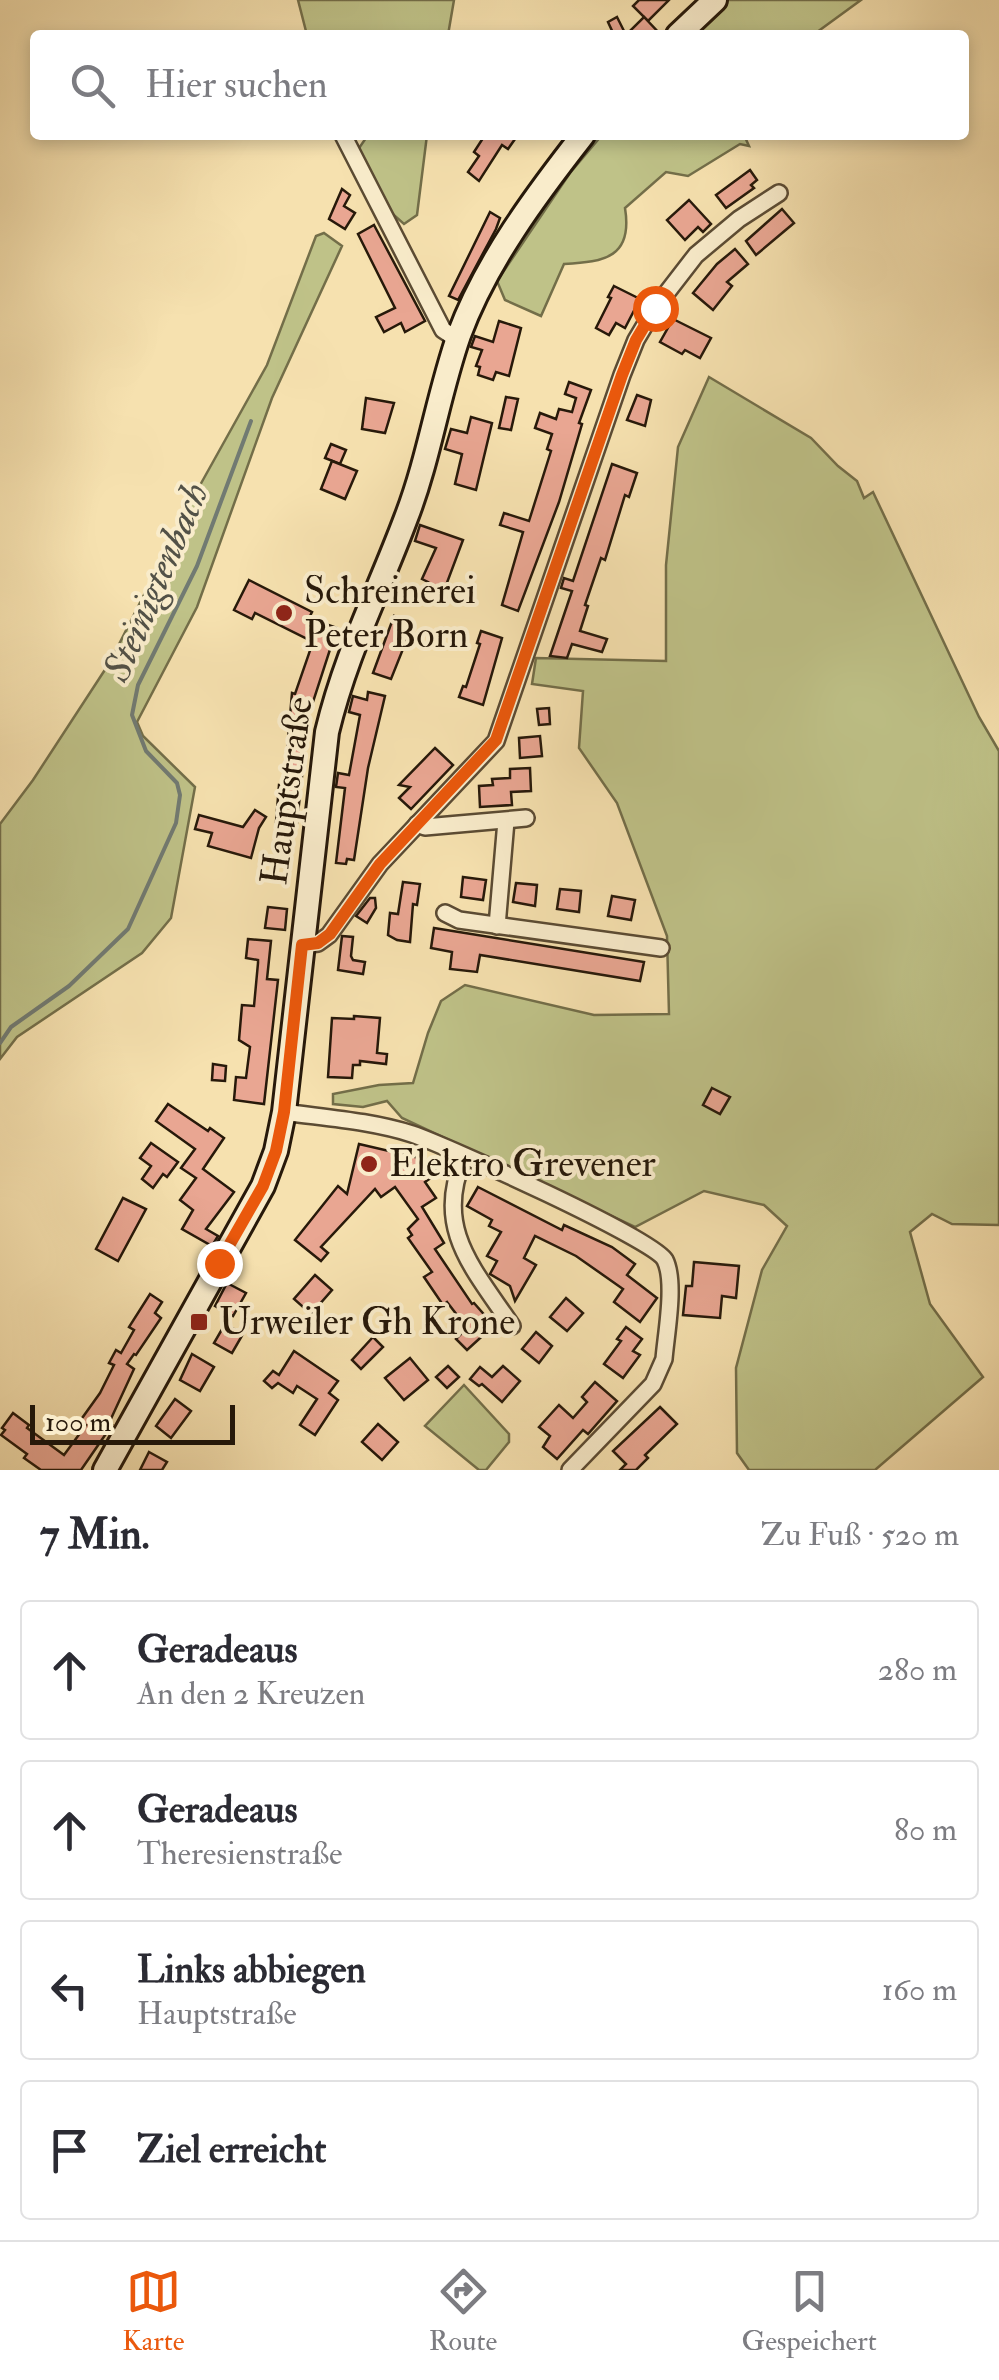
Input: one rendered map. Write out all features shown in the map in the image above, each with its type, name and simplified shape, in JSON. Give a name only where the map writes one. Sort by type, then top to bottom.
[{"type":"main road","points":[[683,30],[715,0]]},
{"type":"main road","name":"Hauptstraße","points":[[105,1470],[263,1186],[276,1151],[284,1112],[326,732],[338,684],[406,521],[458,340],[477,294],[525,214],[580,140]]},
{"type":"street","points":[[346,140],[443,330],[458,340]]},
{"type":"street","points":[[302,945],[318,943],[330,934],[380,864],[496,740],[636,340],[678,274],[696,255],[739,219],[779,193]]},
{"type":"street","points":[[416,824],[426,827],[526,818]]},
{"type":"street","points":[[497,926],[506,821]]},
{"type":"street","points":[[444,913],[459,920],[661,948]]},
{"type":"street","points":[[284,1112],[379,1125],[416,1135],[557,1198],[659,1252],[669,1272],[660,1372],[632,1407],[570,1470]]},
{"type":"street","points":[[464,1158],[451,1195],[456,1233],[474,1270],[512,1326]]},
{"type":"green space","points":[[298,0],[454,0],[449,30],[306,30]]},
{"type":"green space","points":[[726,0],[861,0],[820,30],[697,30]]},
{"type":"green space","points":[[365,140],[426,140],[417,215],[404,224],[387,209],[357,151]]},
{"type":"green space","points":[[598,140],[746,140],[749,146],[740,144],[688,176],[666,172],[625,208],[625,237],[613,254],[564,264],[541,316],[505,300],[497,281],[570,173]]},
{"type":"green space","points":[[324,233],[342,246],[272,398],[197,607],[137,722],[143,736],[195,787],[171,918],[142,953],[17,1037],[0,1059],[0,824],[110,662],[194,496],[267,365],[316,236]]},
{"type":"green space","points":[[709,377],[811,438],[857,481],[864,498],[873,492],[979,717],[999,751],[999,1225],[952,1224],[932,1214],[910,1232],[930,1304],[983,1377],[875,1470],[749,1470],[737,1453],[736,1368],[762,1270],[787,1226],[764,1205],[704,1191],[635,1227],[402,1118],[387,1101],[363,1107],[333,1104],[333,1094],[413,1083],[441,1001],[465,985],[594,1015],[669,1014],[667,936],[617,803],[579,748],[583,691],[532,684],[536,658],[666,661],[666,565],[678,447]]},
{"type":"green space","points":[[464,1385],[509,1434],[509,1442],[486,1470],[479,1470],[425,1426]]},
{"type":"building","points":[[639,0],[669,0],[648,21],[633,6]]},
{"type":"building","points":[[617,17],[624,30],[612,30],[608,22]]},
{"type":"building","points":[[644,17],[656,30],[631,30]]},
{"type":"building","points":[[482,140],[514,140],[508,149],[502,145],[479,181],[468,172],[479,156],[474,152]]},
{"type":"building","points":[[750,170],[757,180],[751,185],[754,188],[726,208],[716,195]]},
{"type":"building","points":[[342,189],[350,195],[344,206],[355,213],[345,229],[329,219]]},
{"type":"building","points":[[689,200],[711,224],[703,232],[698,227],[685,240],[667,220]]},
{"type":"building","points":[[782,209],[794,223],[756,255],[746,241]]},
{"type":"building","points":[[490,212],[500,218],[496,229],[458,300],[449,296]]},
{"type":"building","points":[[374,225],[425,321],[405,332],[401,323],[384,332],[376,317],[395,308],[358,234]]},
{"type":"building","points":[[735,249],[748,264],[727,282],[732,286],[713,310],[693,293]]},
{"type":"building","points":[[614,286],[640,299],[625,328],[616,323],[609,335],[596,328]]},
{"type":"building","points":[[673,319],[711,338],[700,358],[660,342]]},
{"type":"building","points":[[499,321],[521,328],[509,376],[496,372],[493,380],[478,375],[480,367],[476,366],[482,350],[471,347],[475,336],[493,342]]},
{"type":"building","points":[[569,382],[591,390],[559,502],[518,611],[502,605],[523,532],[500,525],[504,513],[529,521],[551,451],[547,449],[552,434],[535,428],[540,413],[556,419],[559,409],[572,412],[576,398],[565,394]]},
{"type":"building","points":[[637,395],[651,400],[645,426],[627,420]]},
{"type":"building","points":[[506,397],[518,399],[511,430],[499,428]]},
{"type":"building","points":[[366,398],[394,403],[385,433],[362,429]]},
{"type":"building","points":[[471,417],[492,423],[476,490],[455,484],[462,454],[445,449],[451,429],[467,433]]},
{"type":"building","points":[[331,444],[346,450],[340,464],[325,458]]},
{"type":"building","points":[[332,461],[357,471],[345,499],[321,489]]},
{"type":"building","points":[[612,464],[637,473],[629,497],[625,495],[605,560],[601,558],[580,631],[607,639],[602,652],[572,644],[567,658],[550,656],[572,591],[561,588],[564,578],[573,581]]},
{"type":"building","points":[[420,525],[463,540],[442,596],[425,588],[428,582],[422,579],[436,548],[415,541]]},
{"type":"building","points":[[249,580],[312,612],[309,618],[337,628],[313,702],[310,701],[297,823],[276,822],[279,785],[284,786],[292,693],[295,694],[313,642],[255,613],[252,619],[234,610]]},
{"type":"building","points":[[394,616],[413,624],[391,679],[373,673]]},
{"type":"building","points":[[481,631],[502,638],[483,705],[459,697],[463,686],[466,687]]},
{"type":"building","points":[[368,692],[385,696],[368,768],[354,860],[336,863],[345,788],[336,787],[338,773],[349,775],[360,715],[349,712],[353,696],[367,700]]},
{"type":"building","points":[[549,708],[550,724],[539,725],[537,709]]},
{"type":"building","points":[[540,736],[542,756],[520,758],[519,738]]},
{"type":"building","points":[[435,748],[453,765],[411,809],[399,798],[410,787],[399,785]]},
{"type":"building","points":[[530,768],[531,791],[511,792],[512,805],[480,807],[479,786],[493,785],[492,779],[510,778],[510,769]]},
{"type":"building","points":[[255,810],[266,817],[251,858],[208,846],[212,833],[195,829],[199,815],[243,827]]},
{"type":"building","points":[[463,877],[486,880],[483,900],[461,897]]},
{"type":"building","points":[[403,882],[420,884],[417,905],[413,904],[410,942],[388,935],[390,913],[398,914]]},
{"type":"building","points":[[516,883],[537,885],[535,906],[513,902]]},
{"type":"building","points":[[560,889],[581,891],[579,912],[557,909]]},
{"type":"building","points":[[612,896],[635,900],[631,920],[608,916]]},
{"type":"building","points":[[370,898],[375,898],[376,908],[367,923],[356,916]]},
{"type":"building","points":[[268,907],[287,909],[285,930],[265,928]]},
{"type":"building","points":[[434,928],[644,962],[640,981],[480,955],[477,972],[450,969],[452,952],[431,948]]},
{"type":"building","points":[[342,936],[353,937],[351,956],[365,962],[363,974],[338,970]]},
{"type":"building","points":[[248,939],[271,941],[267,979],[278,980],[264,1104],[234,1100],[236,1077],[246,1078],[250,1047],[239,1040],[242,1005],[254,1006],[258,963],[246,958]]},
{"type":"building","points":[[332,1018],[380,1018],[377,1053],[387,1054],[386,1064],[360,1061],[360,1065],[353,1065],[352,1078],[328,1077]]},
{"type":"building","points":[[213,1064],[226,1066],[225,1081],[212,1080]]},
{"type":"building","points":[[712,1088],[730,1097],[720,1114],[703,1105]]},
{"type":"building","points":[[168,1104],[224,1138],[203,1169],[234,1192],[206,1229],[218,1236],[212,1246],[182,1229],[193,1210],[180,1200],[196,1178],[181,1168],[195,1149],[156,1121]]},
{"type":"building","points":[[151,1143],[178,1162],[153,1188],[142,1179],[151,1166],[140,1158]]},
{"type":"building","points":[[359,1144],[428,1160],[438,1173],[425,1182],[436,1198],[422,1207],[444,1243],[435,1249],[472,1304],[488,1319],[485,1322],[490,1329],[467,1350],[456,1339],[467,1328],[447,1302],[443,1305],[424,1277],[432,1272],[408,1238],[412,1235],[408,1229],[418,1219],[395,1187],[381,1197],[375,1189],[321,1247],[328,1253],[321,1261],[295,1240],[338,1186],[347,1194]]},
{"type":"building","points":[[478,1187],[562,1230],[564,1225],[612,1247],[635,1264],[627,1275],[657,1298],[640,1322],[614,1302],[623,1289],[576,1256],[535,1236],[524,1258],[536,1265],[515,1301],[510,1286],[490,1274],[497,1261],[487,1256],[501,1232],[489,1226],[492,1220],[467,1206]]},
{"type":"building","points":[[123,1198],[146,1209],[118,1261],[96,1249]]},
{"type":"building","points":[[694,1262],[739,1266],[736,1298],[722,1296],[720,1318],[683,1315]]},
{"type":"building","points":[[315,1275],[332,1290],[311,1314],[294,1299]]},
{"type":"building","points":[[227,1283],[246,1293],[233,1316],[215,1306]]},
{"type":"building","points":[[150,1294],[162,1302],[155,1313],[161,1318],[127,1364],[134,1369],[109,1423],[112,1425],[81,1470],[41,1470],[1,1435],[5,1430],[2,1428],[13,1413],[64,1455],[86,1425],[80,1421],[100,1393],[114,1365],[109,1363],[116,1350],[121,1353],[134,1330],[129,1327]]},
{"type":"building","points":[[566,1298],[583,1313],[567,1331],[550,1317]]},
{"type":"building","points":[[225,1324],[243,1334],[232,1353],[214,1343]]},
{"type":"building","points":[[626,1327],[642,1339],[633,1351],[640,1355],[623,1378],[604,1364]]},
{"type":"building","points":[[536,1332],[552,1346],[539,1363],[522,1349]]},
{"type":"building","points":[[373,1337],[383,1347],[361,1369],[352,1360]]},
{"type":"building","points":[[294,1351],[338,1381],[329,1393],[338,1400],[315,1435],[300,1425],[317,1399],[297,1386],[293,1393],[278,1383],[272,1388],[264,1381],[273,1371],[279,1375]]},
{"type":"building","points":[[192,1354],[214,1367],[200,1391],[180,1380]]},
{"type":"building","points":[[410,1358],[428,1380],[404,1400],[385,1378]]},
{"type":"building","points":[[448,1366],[459,1377],[447,1388],[436,1377]]},
{"type":"building","points":[[503,1366],[520,1381],[502,1402],[470,1379],[480,1367],[492,1377]]},
{"type":"building","points":[[595,1382],[617,1401],[588,1434],[583,1430],[557,1459],[543,1447],[550,1436],[539,1427],[559,1405],[573,1418],[587,1402],[582,1397]]},
{"type":"building","points":[[175,1399],[191,1411],[171,1438],[156,1426]]},
{"type":"building","points":[[660,1407],[677,1424],[645,1455],[648,1458],[636,1470],[620,1470],[626,1464],[613,1451]]},
{"type":"building","points":[[378,1424],[398,1442],[382,1460],[362,1442]]},
{"type":"building","points":[[149,1452],[167,1462],[162,1470],[140,1470]]},
{"type":"waterway","name":"Steinigtenbach","points":[[0,1043],[11,1027],[69,986],[128,929],[176,823],[180,795],[177,783],[146,751],[132,715],[138,685],[197,566],[251,421]]},
{"type":"place","name":"Schreinerei Peter Born","points":[[284,613]]},
{"type":"place","name":"Elektro Grevener","points":[[369,1164]]},
{"type":"place","name":"Urweiler Gh Krone","points":[[199,1322]]},
{"type":"route","points":[[219,1263],[263,1186],[276,1151],[284,1112],[302,945],[318,943],[330,934],[380,864],[496,740],[622,375],[655,308]]}]
